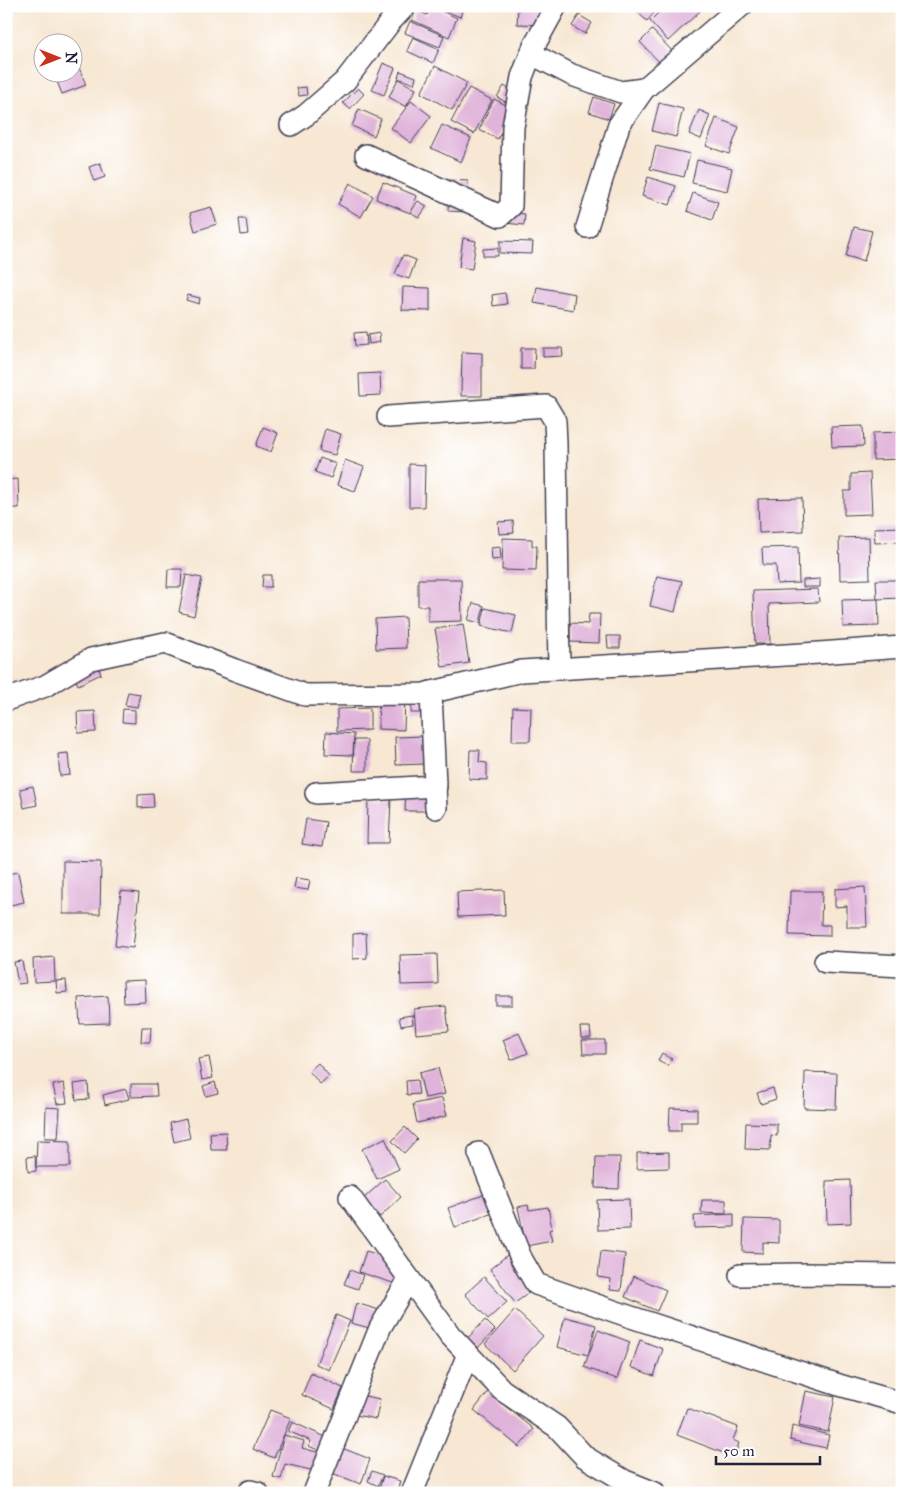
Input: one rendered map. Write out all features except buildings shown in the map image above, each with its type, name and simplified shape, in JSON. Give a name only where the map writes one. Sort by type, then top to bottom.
[{"type":"street","points":[[290,125],[306,115],[345,82],[391,21],[405,6]]},
{"type":"street","points":[[366,155],[500,216],[511,206],[513,127],[522,77],[544,25],[556,6]]},
{"type":"street","points":[[587,227],[619,125],[644,89],[741,6]]},
{"type":"street","points":[[532,54],[572,76],[621,92],[644,89]]},
{"type":"street","points":[[388,417],[546,406],[555,421],[559,669]]},
{"type":"street","points":[[6,700],[45,686],[91,659],[165,643],[305,695],[424,694],[522,671],[902,647]]},
{"type":"street","points":[[431,692],[436,808]]},
{"type":"street","points":[[316,793],[436,786]]},
{"type":"street","points":[[825,962],[902,966]]},
{"type":"street","points":[[479,1153],[521,1258],[536,1284],[839,1386],[902,1403]]},
{"type":"street","points":[[350,1197],[450,1335],[502,1390],[557,1427],[585,1458],[625,1481],[655,1493]]},
{"type":"street","points":[[740,1276],[804,1274],[902,1275]]},
{"type":"street","points":[[314,1493],[380,1328],[409,1279]]},
{"type":"street","points":[[412,1493],[468,1354]]}]
